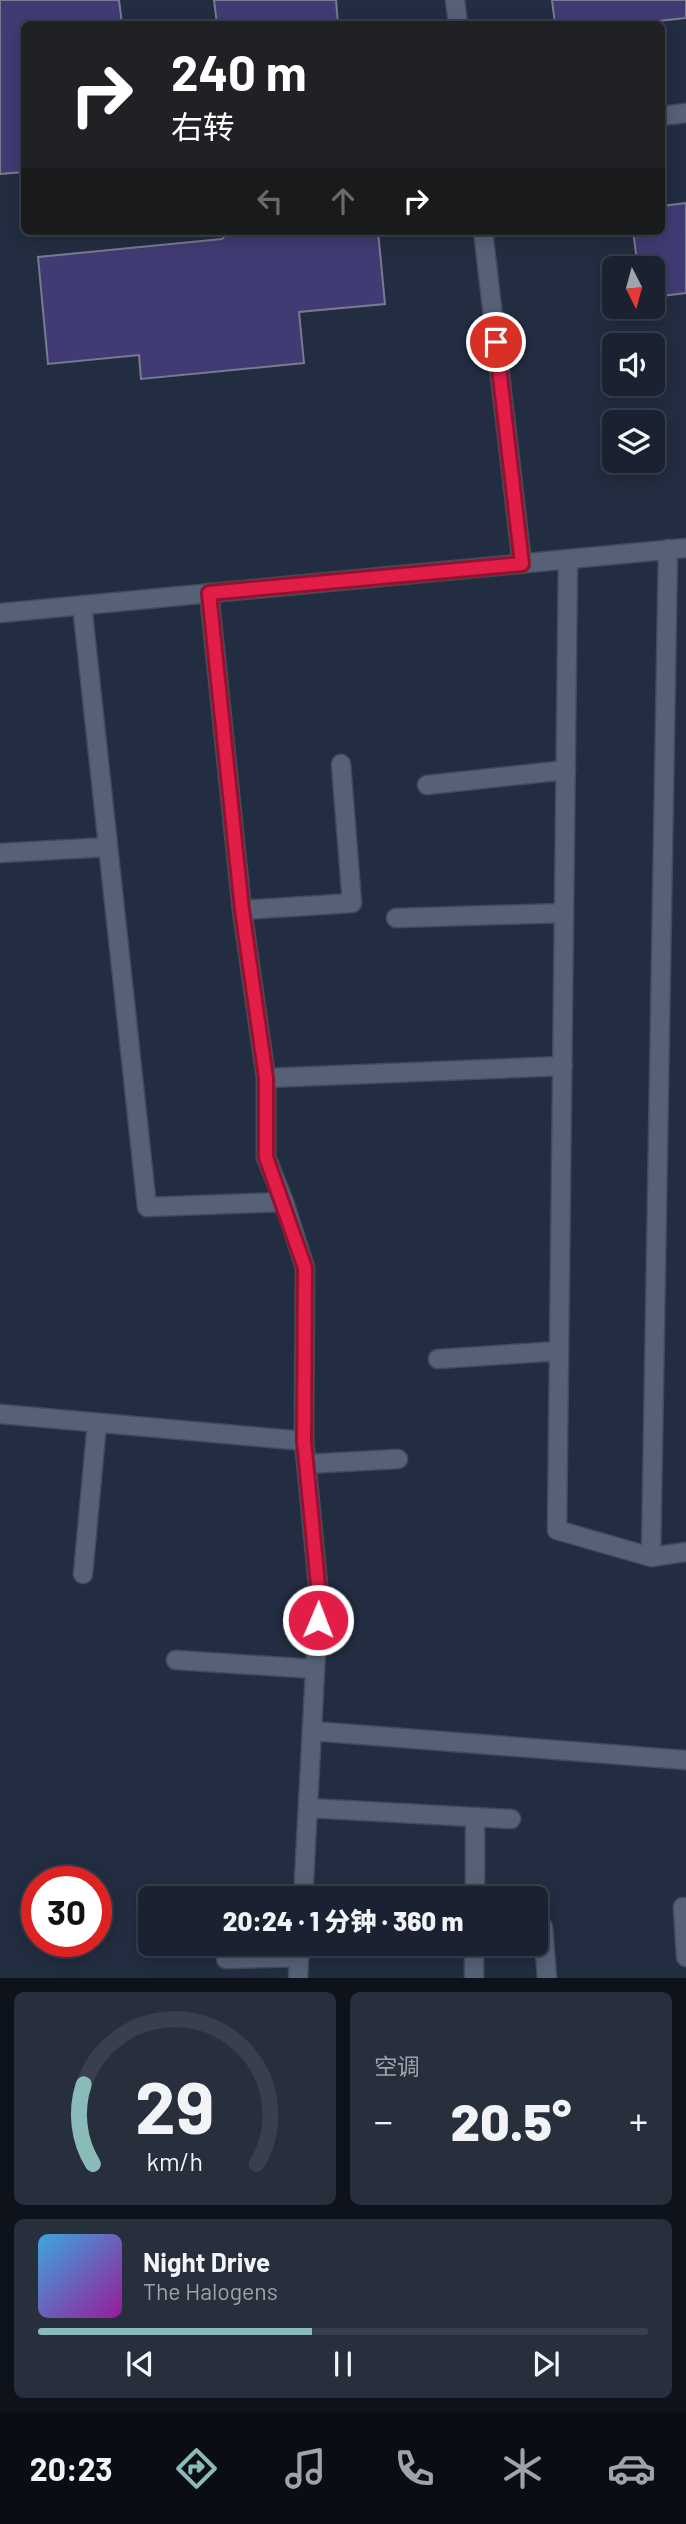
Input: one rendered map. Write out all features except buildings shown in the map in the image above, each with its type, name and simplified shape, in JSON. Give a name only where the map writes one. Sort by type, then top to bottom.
[{"type":"street","points":[[456,0],[458,21]]},
{"type":"street","points":[[665,116],[686,113]]},
{"type":"street","points":[[482,235],[522,564]]},
{"type":"street","points":[[0,613],[677,549],[652,1557]]},
{"type":"street","points":[[568,559],[557,1530],[652,1557],[686,1552]]},
{"type":"street","points":[[209,593],[242,910],[266,1078],[266,1157],[305,1268],[304,1441],[319,1595],[304,1886]]},
{"type":"street","points":[[82,606],[147,1207],[284,1202]]},
{"type":"street","points":[[242,910],[352,903],[341,764]]},
{"type":"street","points":[[427,785],[566,770]]},
{"type":"street","points":[[0,853],[108,847]]},
{"type":"street","points":[[396,918],[564,913]]},
{"type":"street","points":[[266,1078],[562,1066]]},
{"type":"street","points":[[438,1359],[559,1351]]},
{"type":"street","points":[[0,1414],[304,1441]]},
{"type":"street","points":[[83,1574],[97,1423]]},
{"type":"street","points":[[307,1464],[398,1459]]},
{"type":"street","points":[[176,1660],[315,1669]]},
{"type":"street","points":[[312,1731],[686,1760]]},
{"type":"street","points":[[308,1808],[510,1819]]},
{"type":"street","points":[[475,1817],[475,1886]]},
{"type":"street","points":[[683,1907],[686,1957]]},
{"type":"street","points":[[226,1959],[251,1956]]},
{"type":"street","points":[[298,1978],[300,1956]]},
{"type":"street","points":[[474,1956],[474,1978]]},
{"type":"street","points":[[545,1956],[547,1978]]},
{"type":"route","points":[[318,1620],[319,1595],[304,1441],[305,1268],[266,1157],[266,1078],[242,910],[209,593],[522,564],[496,342]]}]
